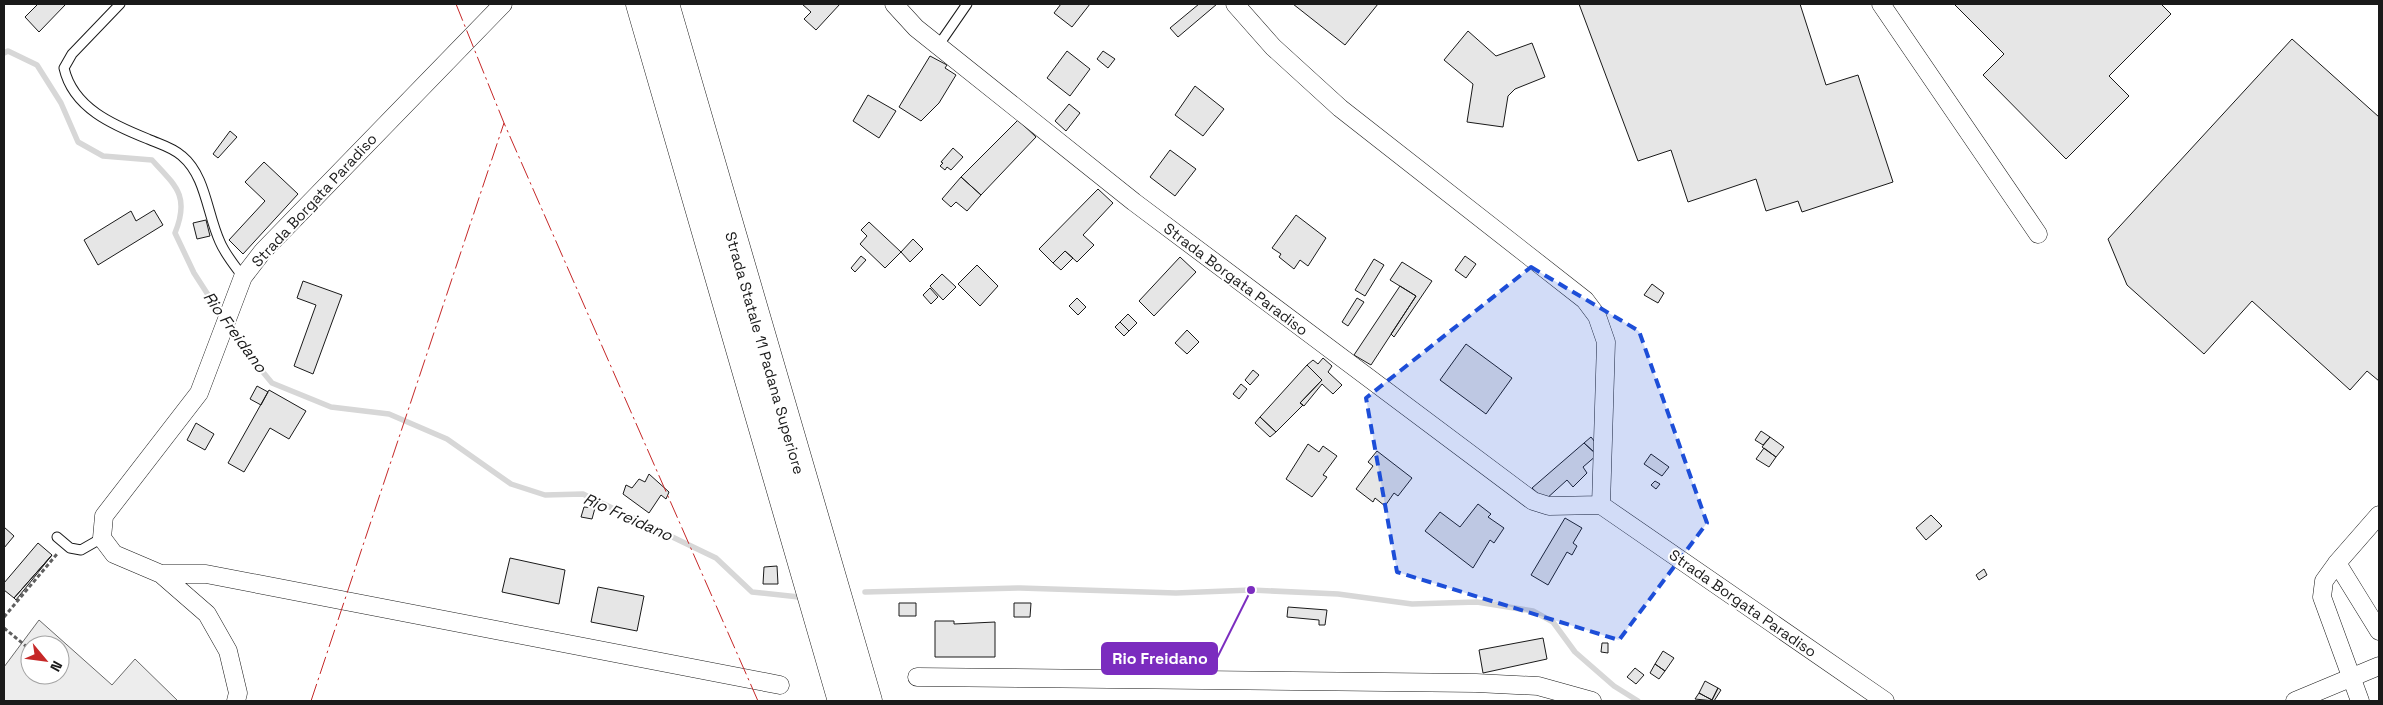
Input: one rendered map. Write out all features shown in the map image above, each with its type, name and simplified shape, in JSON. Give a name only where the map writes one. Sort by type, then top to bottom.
[{"type":"highway","name":"Strada Statale 11 Padana Superiore","points":[[640,4],[842,701]]},
{"type":"highway","name":"Strada Statale 11 Padana Superiore","points":[[665,4],[868,701]]},
{"type":"street","name":"Strada Borgata Paradiso","points":[[102,538],[104,516],[199,394],[216,351],[229,309],[243,277],[262,251],[503,4]]},
{"type":"street","name":"Strada Borgata Paradiso","points":[[894,4],[916,28],[1134,202],[1533,501],[1549,506],[1601,505],[1885,701]]},
{"type":"street","points":[[1235,4],[1272,47],[1340,108],[1585,300],[1597,316],[1606,342],[1601,505]]},
{"type":"street","points":[[1881,4],[2038,234]]},
{"type":"street","points":[[2360,701],[2322,597],[2324,581],[2337,563],[2379,515]]},
{"type":"street","points":[[102,538],[114,554],[161,574],[207,614],[228,652],[238,693],[236,701]]},
{"type":"street","points":[[2337,563],[2379,632]]},
{"type":"street","points":[[161,574],[206,574],[780,685]]},
{"type":"street","points":[[201,609],[200,595],[207,583],[219,577]]},
{"type":"street","points":[[2295,701],[2379,666]]},
{"type":"street","points":[[917,677],[1476,683],[1538,686],[1592,701]]},
{"type":"lane","points":[[120,4],[72,54],[64,68],[67,82],[84,103],[103,118],[174,150],[187,161],[196,172],[220,243],[243,277]]},
{"type":"lane","points":[[938,46],[967,4]]},
{"type":"lane","points":[[57,537],[70,548],[81,550],[102,538]]},
{"type":"path","points":[[4,617],[66,544]]},
{"type":"path","points":[[4,628],[20,641]]},
{"type":"highlighted area","points":[[1531,267],[1639,331],[1707,523],[1619,640],[1397,572],[1366,398]]},
{"type":"shaded area","points":[[39,620],[56,635],[28,635]]},
{"type":"shaded area","points":[[20,646],[20,685],[70,685],[70,648],[112,685],[135,659],[178,701],[6,701],[4,699],[4,667]]},
{"type":"building","points":[[38,4],[66,4],[39,32],[25,17]]},
{"type":"building","points":[[802,4],[840,4],[816,30],[804,19],[811,12]]},
{"type":"building","points":[[1061,4],[1090,4],[1072,27],[1054,13]]},
{"type":"building","points":[[1199,4],[1217,4],[1178,37],[1170,28]]},
{"type":"building","points":[[1293,4],[1378,4],[1345,45]]},
{"type":"building","points":[[1579,4],[1800,4],[1826,85],[1858,75],[1893,182],[1802,212],[1798,201],[1766,211],[1756,179],[1688,202],[1671,150],[1638,161]]},
{"type":"building","points":[[1954,4],[2161,4],[2171,14],[2109,76],[2129,96],[2066,159],[1983,75],[2004,54]]},
{"type":"building","points":[[1468,31],[1496,56],[1532,43],[1545,77],[1515,89],[1508,96],[1503,127],[1467,122],[1473,84],[1444,60]]},
{"type":"building","points":[[2292,39],[2379,117],[2379,381],[2367,371],[2350,390],[2252,301],[2204,354],[2127,285],[2108,239]]},
{"type":"building","points":[[1067,51],[1090,69],[1070,96],[1047,78]]},
{"type":"building","points":[[1103,51],[1115,59],[1108,68],[1097,59]]},
{"type":"building","points":[[930,56],[947,65],[945,68],[956,75],[939,103],[921,121],[899,107]]},
{"type":"building","points":[[1195,86],[1224,109],[1203,136],[1175,115]]},
{"type":"building","points":[[868,95],[896,111],[879,138],[853,121]]},
{"type":"building","points":[[1069,104],[1080,113],[1066,131],[1055,121]]},
{"type":"building","points":[[1018,120],[1036,137],[981,195],[961,177]]},
{"type":"building","points":[[230,131],[237,137],[218,158],[213,154]]},
{"type":"building","points":[[953,148],[963,157],[951,170],[947,167],[945,170],[940,166],[943,163],[941,162]]},
{"type":"building","points":[[1170,150],[1196,169],[1175,196],[1150,177]]},
{"type":"building","points":[[264,162],[298,194],[243,254],[229,240],[265,201],[245,182]]},
{"type":"building","points":[[961,177],[981,195],[967,211],[956,202],[951,207],[942,199]]},
{"type":"building","points":[[1098,189],[1113,203],[1083,235],[1094,245],[1077,262],[1065,251],[1053,263],[1039,249]]},
{"type":"building","points":[[154,210],[163,225],[98,265],[84,240],[131,211],[136,221]]},
{"type":"building","points":[[1296,215],[1326,238],[1308,266],[1300,260],[1294,269],[1279,257],[1281,254],[1272,248]]},
{"type":"building","points":[[206,220],[210,236],[197,239],[193,223]]},
{"type":"building","points":[[869,222],[901,252],[885,268],[860,244],[867,236],[861,230]]},
{"type":"building","points":[[913,239],[923,249],[910,262],[901,252]]},
{"type":"building","points":[[1065,251],[1073,258],[1061,270],[1053,263]]},
{"type":"building","points":[[861,256],[866,260],[855,272],[851,268]]},
{"type":"building","points":[[1465,256],[1476,264],[1466,278],[1455,270]]},
{"type":"building","points":[[1180,257],[1196,272],[1154,316],[1139,301]]},
{"type":"building","points":[[1374,259],[1384,265],[1365,296],[1355,290]]},
{"type":"building","points":[[1402,262],[1432,281],[1394,337],[1391,334],[1416,296],[1390,280]]},
{"type":"building","points":[[977,265],[998,286],[980,306],[958,284]]},
{"type":"building","points":[[942,274],[956,287],[943,300],[930,286]]},
{"type":"building","points":[[303,281],[342,295],[313,374],[294,366],[316,305],[297,298]]},
{"type":"building","points":[[1652,284],[1664,293],[1658,303],[1644,295]]},
{"type":"building","points":[[1400,286],[1416,296],[1371,365],[1354,355]]},
{"type":"building","points":[[930,288],[938,297],[931,304],[923,295]]},
{"type":"building","points":[[1077,298],[1086,307],[1078,315],[1069,306]]},
{"type":"building","points":[[1357,298],[1364,302],[1348,326],[1342,322]]},
{"type":"building","points":[[1128,314],[1137,323],[1129,331],[1120,322]]},
{"type":"building","points":[[1120,322],[1129,331],[1124,336],[1115,327]]},
{"type":"building","points":[[1187,330],[1199,342],[1187,354],[1175,343]]},
{"type":"building","points":[[1466,344],[1512,378],[1486,414],[1440,380]]},
{"type":"building","points":[[1323,358],[1332,366],[1328,372],[1342,385],[1333,394],[1322,384],[1304,406],[1300,403],[1322,380],[1307,365],[1313,360],[1318,364]]},
{"type":"building","points":[[1307,365],[1322,380],[1300,403],[1303,405],[1276,432],[1260,417]]},
{"type":"building","points":[[1253,370],[1259,375],[1250,385],[1245,380]]},
{"type":"building","points":[[1241,384],[1247,389],[1239,399],[1233,394]]},
{"type":"building","points":[[257,386],[268,392],[261,405],[250,399]]},
{"type":"building","points":[[269,390],[306,411],[289,439],[270,428],[244,472],[228,463]]},
{"type":"building","points":[[1260,417],[1276,432],[1270,437],[1255,423]]},
{"type":"building","points":[[196,423],[214,434],[205,450],[187,440]]},
{"type":"building","points":[[1761,431],[1770,437],[1763,445],[1755,440]]},
{"type":"building","points":[[1591,437],[1599,447],[1594,452],[1584,443]]},
{"type":"building","points":[[1770,437],[1784,447],[1776,457],[1762,447]]},
{"type":"building","points":[[1584,443],[1597,455],[1583,467],[1587,473],[1573,487],[1567,480],[1545,500],[1532,488]]},
{"type":"building","points":[[1308,444],[1319,452],[1323,446],[1337,456],[1323,475],[1327,477],[1312,497],[1286,479]]},
{"type":"building","points":[[1764,448],[1776,457],[1769,467],[1756,459]]},
{"type":"building","points":[[1377,451],[1412,478],[1398,496],[1394,493],[1385,506],[1375,498],[1373,502],[1356,489],[1373,466],[1368,462]]},
{"type":"building","points":[[1651,454],[1669,467],[1662,476],[1644,464]]},
{"type":"building","points":[[649,474],[669,492],[666,499],[661,495],[649,513],[623,494],[626,485],[632,488],[639,479],[645,482]]},
{"type":"building","points":[[1655,481],[1660,484],[1656,489],[1651,485]]},
{"type":"building","points":[[1478,504],[1491,514],[1488,517],[1504,528],[1494,543],[1490,540],[1473,568],[1425,531],[1440,512],[1460,527]]},
{"type":"building","points":[[584,507],[595,508],[592,519],[581,517]]},
{"type":"building","points":[[1931,515],[1942,526],[1926,540],[1916,528]]},
{"type":"building","points":[[1565,518],[1582,528],[1573,543],[1577,546],[1572,555],[1567,552],[1548,585],[1531,575]]},
{"type":"building","points":[[4,527],[14,536],[4,548]]},
{"type":"building","points":[[38,543],[52,555],[14,598],[4,590],[4,583]]},
{"type":"building","points":[[52,555],[16,600],[14,598]]},
{"type":"building","points":[[510,558],[565,570],[559,604],[502,592]]},
{"type":"building","points":[[777,566],[778,584],[763,584],[764,567]]},
{"type":"building","points":[[1984,569],[1987,575],[1979,580],[1976,575]]},
{"type":"building","points":[[598,587],[644,596],[637,631],[591,622]]},
{"type":"building","points":[[899,603],[916,603],[916,616],[899,616]]},
{"type":"building","points":[[1014,603],[1031,603],[1030,617],[1014,617]]},
{"type":"building","points":[[1288,607],[1327,610],[1325,625],[1319,625],[1319,620],[1287,617]]},
{"type":"building","points":[[935,621],[954,621],[954,624],[995,622],[995,657],[935,657]]},
{"type":"building","points":[[1543,638],[1547,659],[1483,673],[1479,650]]},
{"type":"building","points":[[1602,643],[1608,643],[1608,653],[1601,652]]},
{"type":"building","points":[[1663,651],[1674,658],[1665,671],[1655,664]]},
{"type":"building","points":[[1655,664],[1665,671],[1659,679],[1650,673]]},
{"type":"building","points":[[1635,668],[1644,675],[1636,684],[1627,677]]},
{"type":"building","points":[[1705,681],[1718,688],[1712,700],[1699,693]]},
{"type":"building","points":[[1718,688],[1721,690],[1714,701],[1695,699],[1699,693],[1712,700]]},
{"type":"waterway","name":"Rio Freidano","points":[[4,53],[8,51],[37,65],[61,103],[78,142],[103,156],[152,160],[168,177],[181,200],[181,210],[175,233],[194,273],[223,318]]},
{"type":"waterway","name":"Rio Freidano","points":[[228,326],[243,348],[272,383],[331,407],[389,414],[447,439],[511,484],[545,495],[583,494],[716,558],[752,592],[799,597]]},
{"type":"waterway","name":"Rio Freidano","points":[[865,592],[1020,588],[1176,593],[1251,590],[1338,594],[1412,604],[1477,602],[1533,611],[1553,622],[1575,652],[1614,686],[1638,701]]},
{"type":"power","points":[[456,4],[504,123],[758,701]]},
{"type":"power","points":[[311,701],[504,123]]},
{"type":"place","name":"Rio Freidano","points":[[1251,590]]}]
